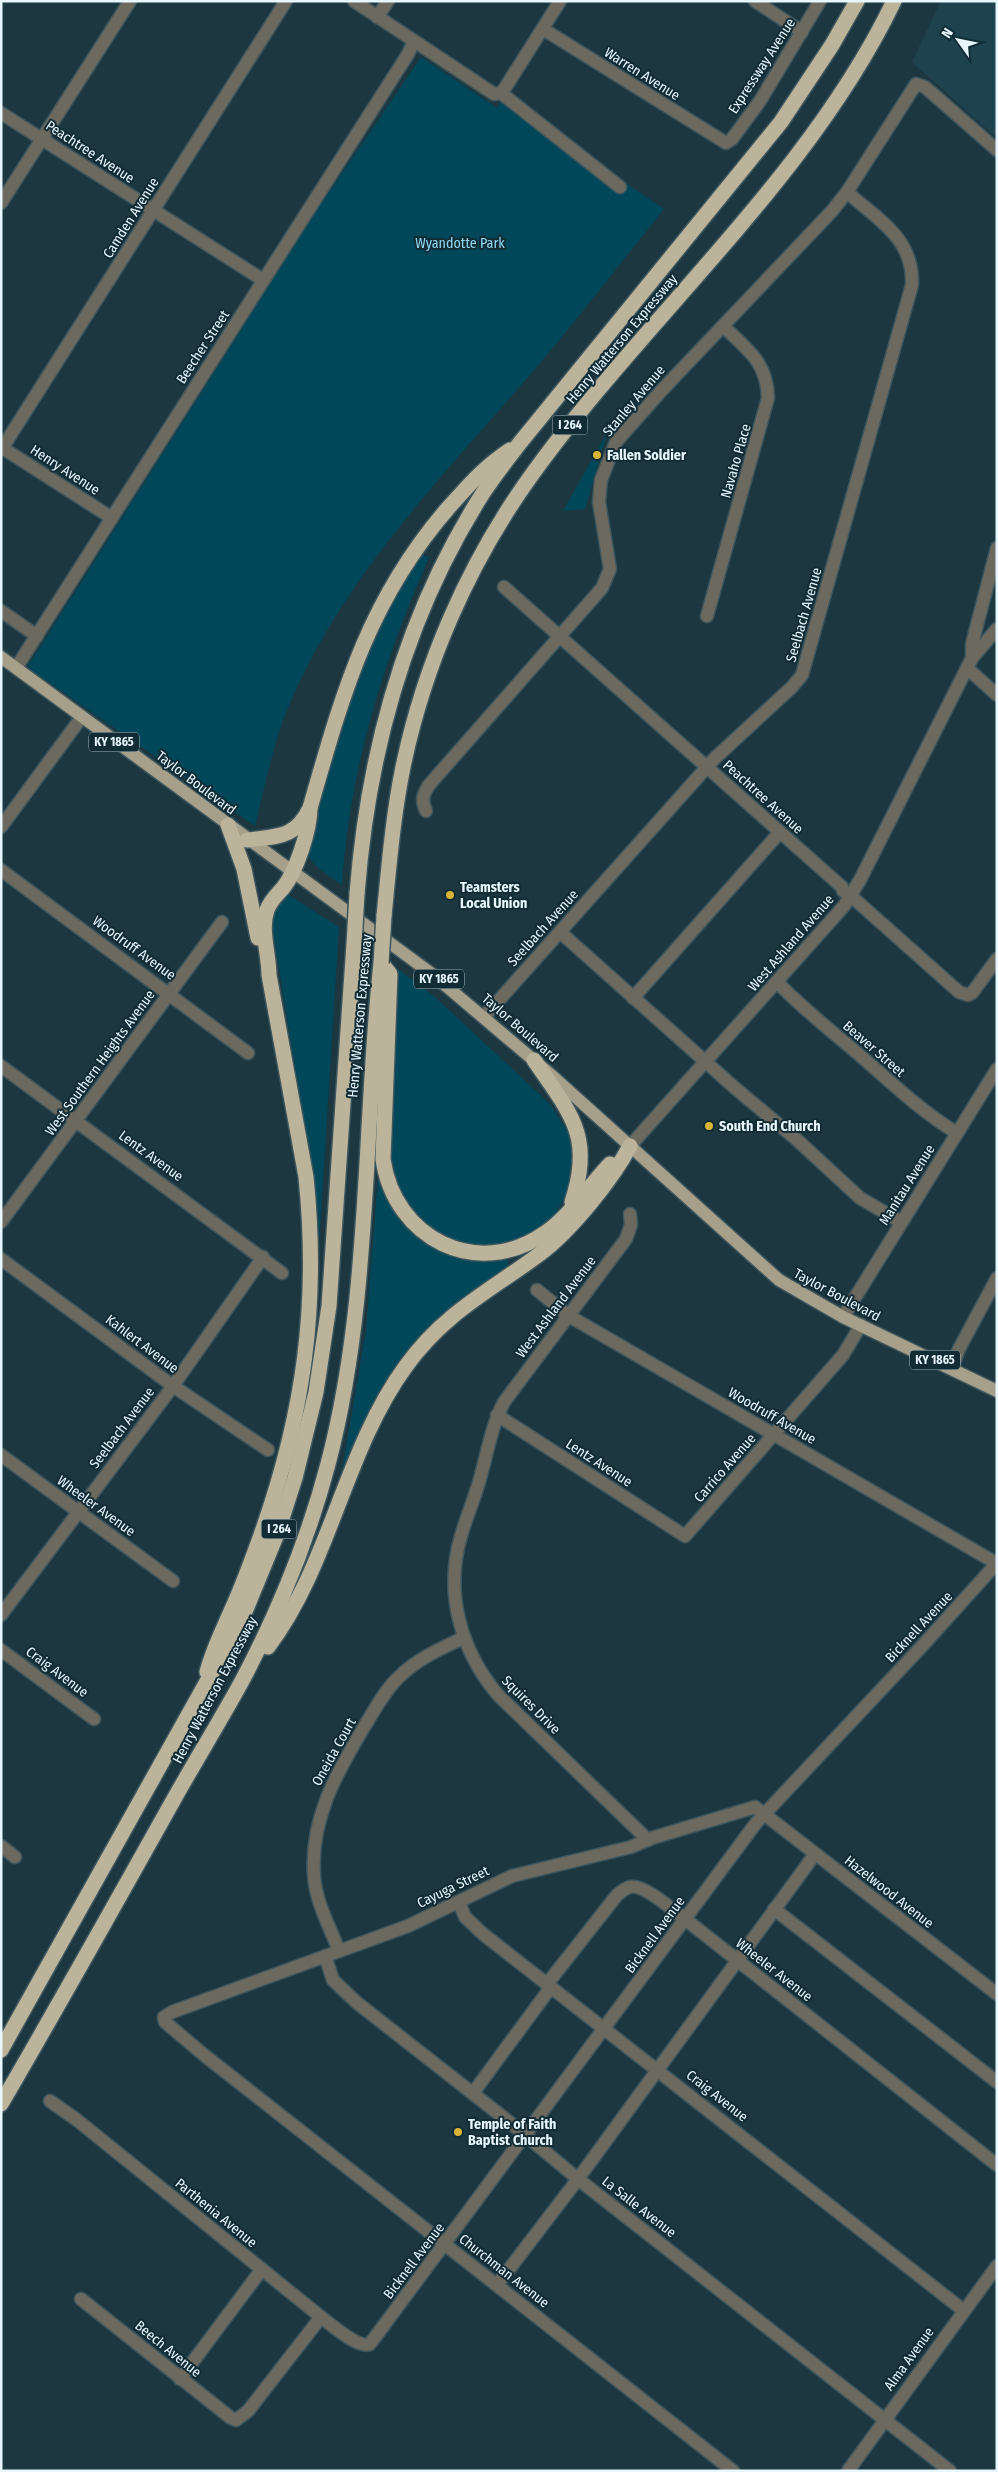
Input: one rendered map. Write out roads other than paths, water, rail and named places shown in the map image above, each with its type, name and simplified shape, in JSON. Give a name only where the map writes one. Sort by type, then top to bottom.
[{"type":"highway","name":"Henry Watterson Expressway","points":[[1,2050],[242,1619],[277,1534],[295,1478],[316,1392],[324,1347],[333,1261],[363,828],[372,775],[386,715],[409,644],[435,580],[484,491],[519,444],[776,129],[832,45],[857,1]]},
{"type":"highway","name":"Henry Watterson Expressway","points":[[1,2104],[241,1683],[288,1582],[310,1523],[327,1466],[341,1404],[356,1307],[375,1018],[392,833],[410,739],[421,699],[450,619],[487,546],[525,485],[563,433],[789,164],[848,82],[894,1]]},
{"type":"highway","points":[[247,840],[286,834],[295,830],[304,820],[310,808],[353,667],[391,587],[430,531],[486,466],[519,444]]},
{"type":"highway","points":[[269,975],[270,957],[264,922],[267,910],[292,873],[310,818],[310,808]]},
{"type":"highway","points":[[203,1690],[213,1649],[250,1566],[283,1466],[301,1392],[310,1323],[312,1244],[306,1177],[269,975],[262,959],[244,869],[228,825]]},
{"type":"highway","points":[[381,963],[390,974],[383,1159],[388,1183],[404,1214],[420,1231],[441,1244],[468,1252],[487,1253],[510,1250],[531,1242],[546,1233],[614,1159],[630,1146]]},
{"type":"highway","points":[[534,1060],[566,1107],[579,1142],[582,1156],[580,1177],[570,1208]]},
{"type":"highway","points":[[241,1683],[272,1641],[303,1586],[373,1420],[407,1365],[450,1318],[553,1242],[618,1169],[630,1146]]},
{"type":"main road","name":"Taylor Boulevard","points":[[1,658],[292,873],[398,948],[534,1060],[779,1280],[843,1317],[997,1391]]},
{"type":"street","points":[[1,203],[130,1]]},
{"type":"street","name":"Camden Avenue","points":[[2,448],[286,1]]},
{"type":"street","points":[[354,1],[491,93],[499,94],[620,187]]},
{"type":"street","points":[[377,17],[388,1]]},
{"type":"street","points":[[499,94],[560,1]]},
{"type":"street","points":[[755,1],[802,32]]},
{"type":"street","name":"Expressway Avenue","points":[[726,143],[732,139],[760,102],[820,1]]},
{"type":"street","name":"Warren Avenue","points":[[543,29],[726,143]]},
{"type":"street","name":"Beecher Street","points":[[16,668],[408,54],[414,41]]},
{"type":"street","name":"Stanley Avenue","points":[[426,811],[423,804],[423,794],[429,784],[560,638],[602,588],[610,569],[599,502],[601,480],[616,442],[662,390],[832,211],[847,192],[916,84],[925,87],[997,150]]},
{"type":"street","name":"Peachtree Avenue","points":[[1,113],[264,280]]},
{"type":"street","name":"Seelbach Avenue","points":[[484,1017],[707,767],[792,687],[802,675],[909,296],[912,273],[910,260],[903,244],[891,230],[847,192]]},
{"type":"street","name":"Navaho Place","points":[[707,616],[768,398],[768,384],[762,367],[751,352],[723,326]]},
{"type":"street","name":"Henry Avenue","points":[[2,448],[112,518]]},
{"type":"street","points":[[997,548],[972,644],[969,663],[997,695]]},
{"type":"street","name":"Peachtree Avenue","points":[[504,587],[842,887],[843,891],[964,994],[975,990],[997,959]]},
{"type":"street","points":[[1,612],[37,636]]},
{"type":"street","name":"West Ashland Avenue","points":[[630,1146],[844,906],[851,896],[969,663],[997,629]]},
{"type":"street","points":[[1,827],[81,718]]},
{"type":"street","points":[[633,998],[780,832]]},
{"type":"street","name":"Woodruff Avenue","points":[[1,870],[248,1052]]},
{"type":"street","name":"West Southern Heights Avenue","points":[[1,1222],[222,922]]},
{"type":"street","points":[[560,932],[705,1062],[796,1139],[860,1198],[901,1222]]},
{"type":"street","name":"Beaver Street","points":[[777,982],[808,1013],[863,1058],[909,1100],[957,1133]]},
{"type":"street","name":"Lentz Avenue","points":[[1,1066],[77,1120],[282,1273]]},
{"type":"street","name":"Manitau Avenue","points":[[843,1317],[997,1069]]},
{"type":"street","name":"West Ashland Avenue","points":[[497,1415],[504,1402],[626,1239],[631,1226],[630,1214]]},
{"type":"street","name":"Seelbach Avenue","points":[[1,1615],[173,1386],[263,1258]]},
{"type":"street","name":"Kahlert Avenue","points":[[1,1259],[173,1386],[268,1450]]},
{"type":"street","points":[[952,1368],[959,1350],[997,1278]]},
{"type":"street","name":"Woodruff Avenue","points":[[537,1290],[569,1316],[997,1563]]},
{"type":"street","name":"Carrico Avenue","points":[[685,1536],[843,1355],[862,1325]]},
{"type":"street","name":"Lentz Avenue","points":[[497,1415],[685,1536]]},
{"type":"street","name":"Squires Drive","points":[[497,1415],[476,1492],[460,1538],[457,1556],[454,1591],[464,1638],[474,1662],[498,1695],[648,1840]]},
{"type":"street","name":"Wheeler Avenue","points":[[1,1455],[173,1581]]},
{"type":"street","name":"Bicknell Avenue","points":[[364,2346],[370,2344],[764,1813],[924,1644],[997,1563]]},
{"type":"street","name":"Oneida Court","points":[[339,1951],[318,1898],[314,1876],[316,1832],[326,1795],[373,1712],[398,1678],[416,1662],[464,1638]]},
{"type":"street","name":"Craig Avenue","points":[[1,1650],[94,1719]]},
{"type":"street","name":"Cayuga Street","points":[[164,2020],[166,2014],[408,1926],[512,1876],[631,1847],[745,1809],[755,1808],[764,1813]]},
{"type":"street","name":"Hazelwood Avenue","points":[[764,1813],[997,1994]]},
{"type":"street","points":[[1,1846],[15,1856]]},
{"type":"street","points":[[497,2285],[578,2179],[657,2068],[816,1854]]},
{"type":"street","name":"Wheeler Avenue","points":[[549,1985],[616,1895],[626,1888],[637,1887],[653,1895],[685,1919],[997,2165]]},
{"type":"street","name":"Craig Avenue","points":[[459,1902],[470,1922],[963,2310]]},
{"type":"street","points":[[774,1909],[997,2082]]},
{"type":"street","name":"La Salle Avenue","points":[[325,1956],[333,1980],[339,1986],[578,2179],[950,2471]]},
{"type":"street","points":[[473,2093],[549,1985]]},
{"type":"street","name":"Churchman Avenue","points":[[164,2020],[204,2055],[733,2470]]},
{"type":"street","name":"Parthenia Avenue","points":[[50,2101],[321,2316],[364,2346]]},
{"type":"street","name":"Alma Avenue","points":[[848,2471],[963,2310],[997,2266]]},
{"type":"street","points":[[180,2379],[262,2269]]},
{"type":"street","name":"Beech Avenue","points":[[81,2299],[180,2379],[230,2418],[236,2420],[241,2419],[248,2412],[321,2316]]},
{"type":"place","name":"Fallen Soldier","points":[[597,455]]},
{"type":"place","name":"Teamsters Local Union","points":[[450,895]]},
{"type":"place","name":"South End Church","points":[[709,1126]]},
{"type":"place","name":"Temple of Faith Baptist Church","points":[[458,2132]]},
{"type":"park label","name":"Wyandotte Park","points":[[460,243]]}]
